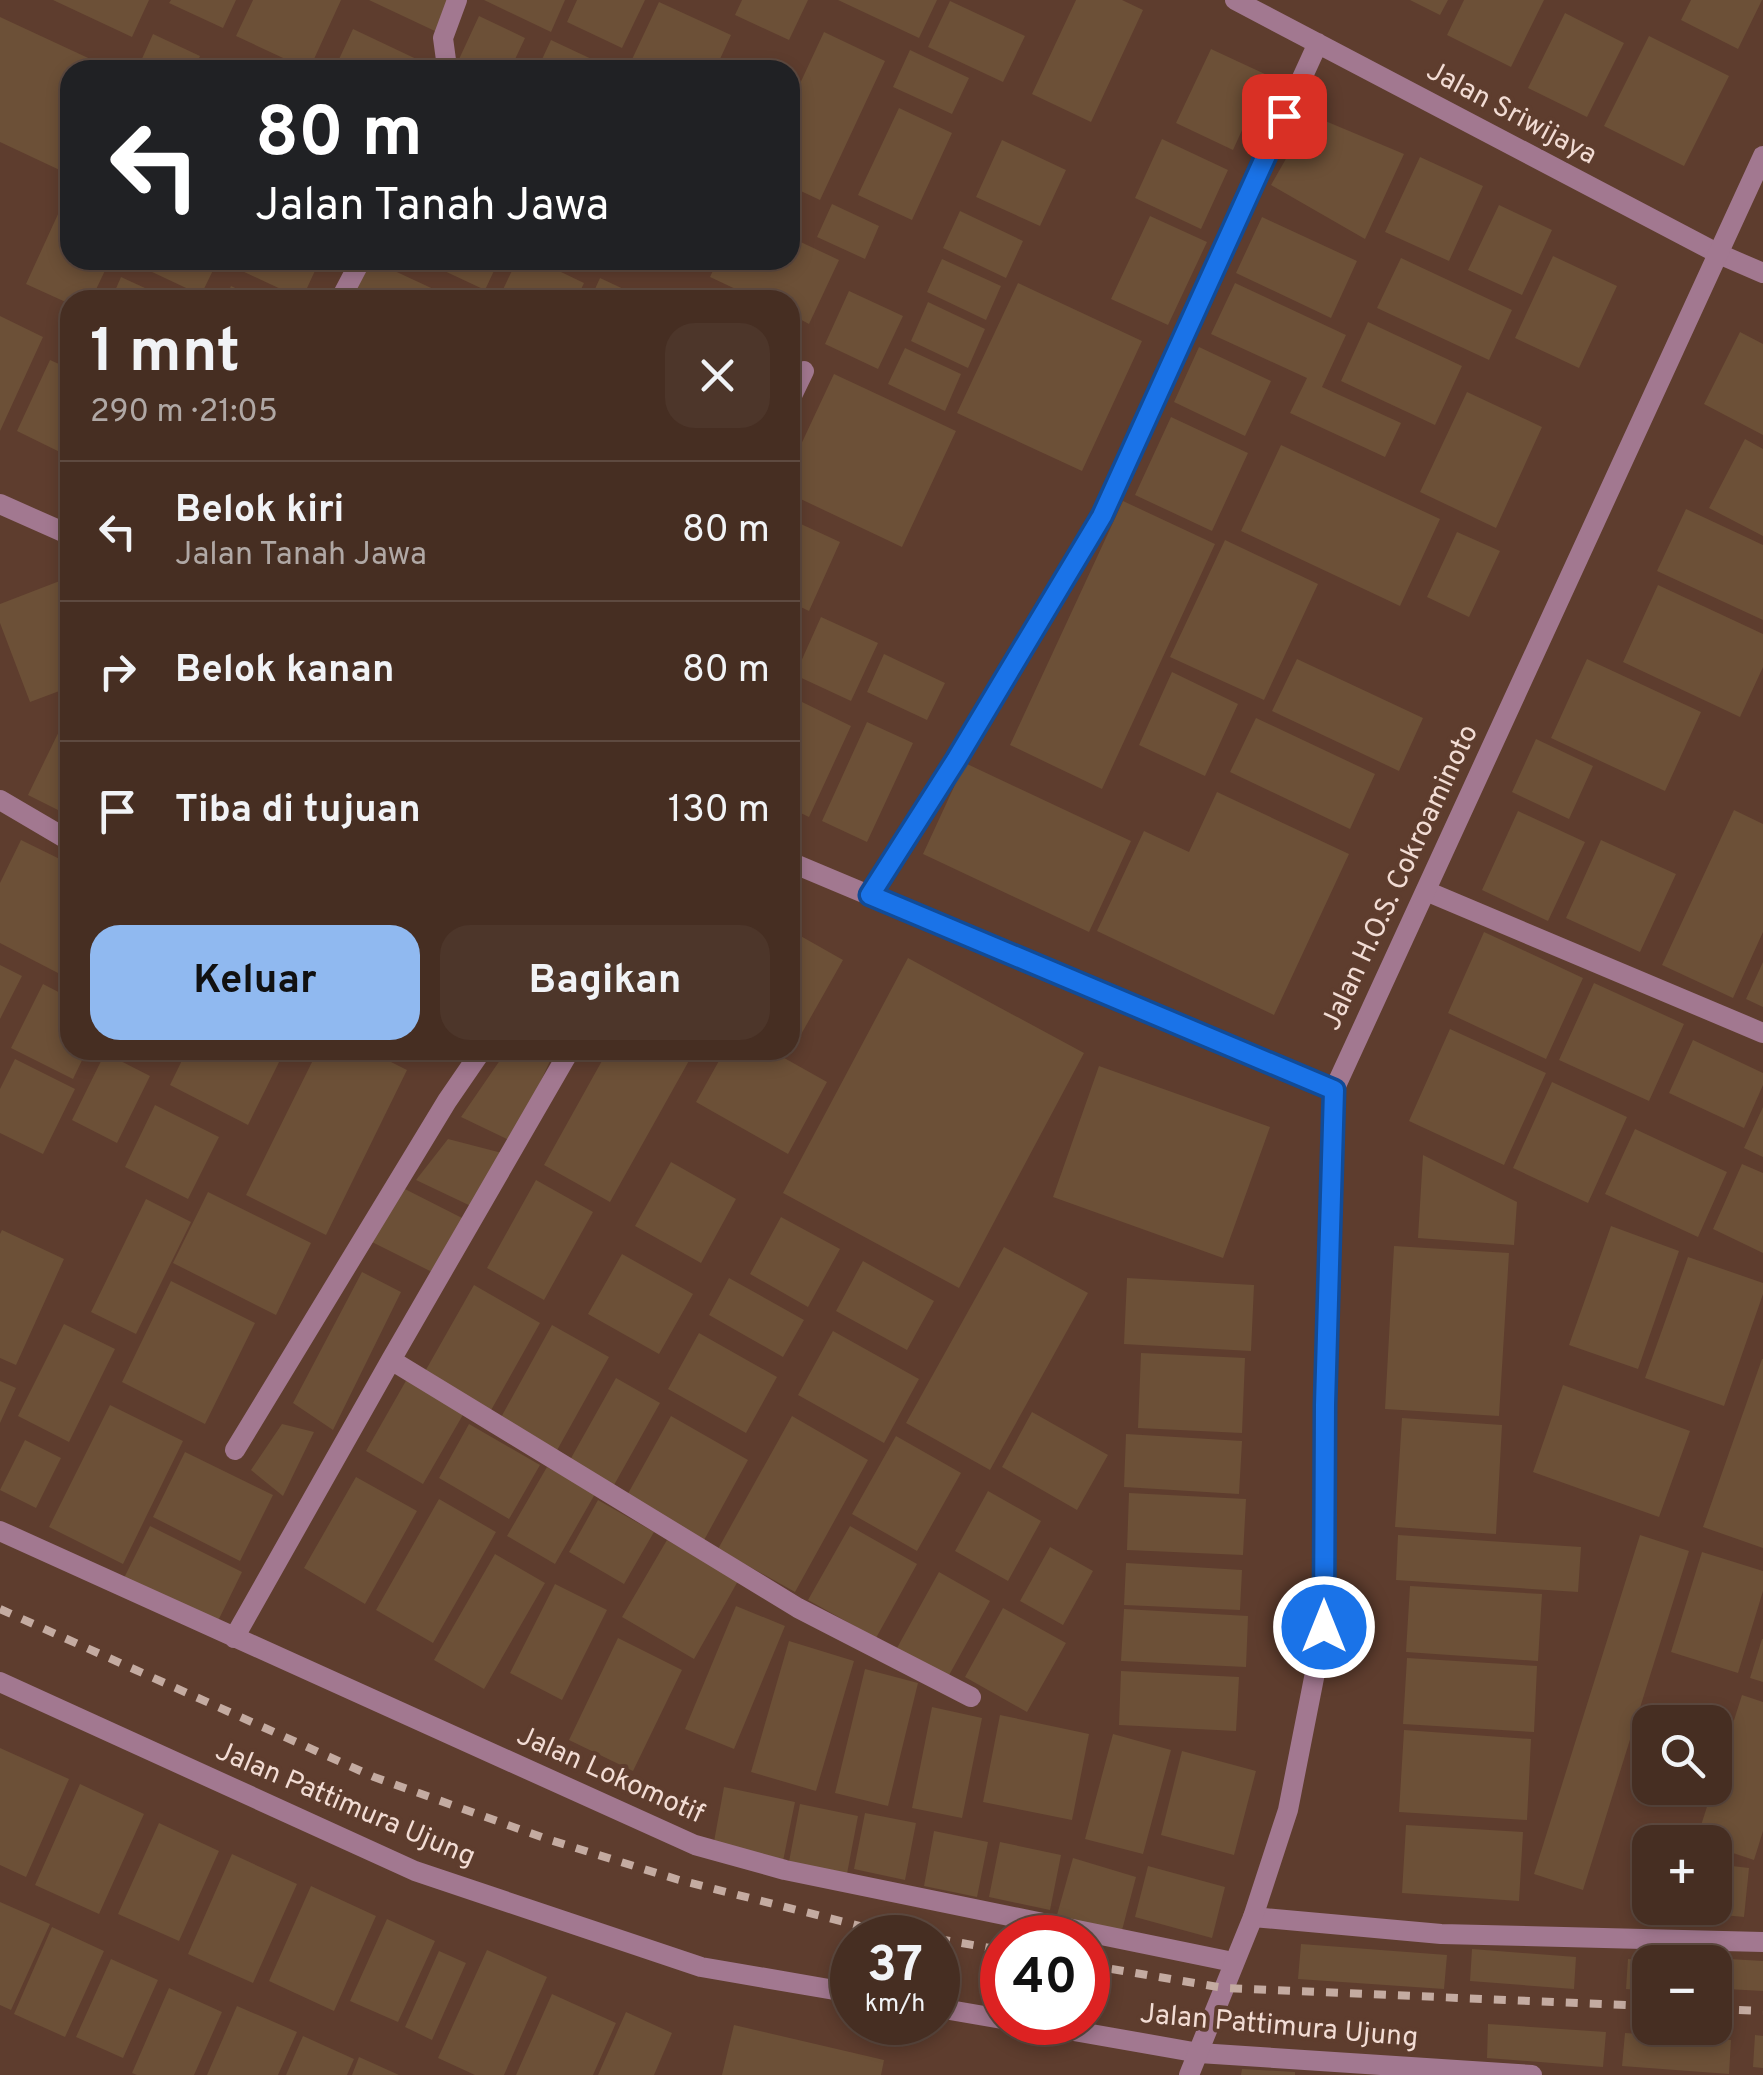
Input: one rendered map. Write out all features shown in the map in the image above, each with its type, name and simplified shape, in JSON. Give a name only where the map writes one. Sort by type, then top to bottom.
[{"type":"street","points":[[444,60],[443,38],[458,0]]},
{"type":"street","name":"Jalan Sriwijaya","points":[[1235,0],[1719,254],[1763,273]]},
{"type":"street","points":[[870,895],[1102,516],[1318,44]]},
{"type":"street","name":"Jalan H.O.S. Cokroaminoto","points":[[1190,2075],[1253,1917],[1288,1810],[1324,1627],[1325,1405],[1334,1090],[1763,156]]},
{"type":"street","points":[[800,379],[804,370]]},
{"type":"street","points":[[0,504],[60,530]]},
{"type":"street","points":[[0,800],[60,835]]},
{"type":"street","points":[[800,866],[1334,1090]]},
{"type":"street","points":[[1426,891],[1763,1034]]},
{"type":"street","points":[[234,1450],[475,1060]]},
{"type":"street","points":[[234,1638],[564,1060]]},
{"type":"street","points":[[391,1360],[798,1608],[971,1697]]},
{"type":"street","name":"Jalan Lokomotif","points":[[0,1531],[695,1846],[784,1870],[1233,1962]]},
{"type":"street","name":"Jalan Pattimura Ujung","points":[[0,1682],[415,1871],[702,1967],[830,1989]]},
{"type":"street","points":[[1253,1917],[1441,1934],[1763,1942]]},
{"type":"street","name":"Jalan Pattimura Ujung","points":[[1110,2037],[1199,2053],[1532,2075]]},
{"type":"building","points":[[53,0],[149,0],[132,37]]},
{"type":"building","points":[[236,0],[223,28],[169,3]]},
{"type":"building","points":[[253,0],[341,0],[314,60],[288,60],[236,36]]},
{"type":"building","points":[[369,0],[453,0],[437,32]]},
{"type":"building","points":[[484,0],[565,0],[551,32]]},
{"type":"building","points":[[577,0],[645,0],[622,48],[567,22]]},
{"type":"building","points":[[742,0],[808,0],[789,40],[735,15]]},
{"type":"building","points":[[838,0],[937,0],[919,38]]},
{"type":"building","points":[[1076,0],[1122,0],[1143,10],[1091,122],[1032,94]]},
{"type":"building","points":[[1410,0],[1448,0],[1440,15]]},
{"type":"building","points":[[1464,0],[1544,0],[1511,67],[1447,35]]},
{"type":"building","points":[[1691,0],[1762,0],[1738,49],[1681,20]]},
{"type":"building","points":[[950,1],[1025,36],[1003,82],[928,47]]},
{"type":"building","points":[[659,2],[731,35],[720,60],[632,60]]},
{"type":"building","points":[[1565,13],[1624,43],[1587,117],[1528,88]]},
{"type":"building","points":[[479,16],[525,38],[515,60],[459,60]]},
{"type":"building","points":[[0,17],[92,60],[60,60],[60,170],[0,142]]},
{"type":"building","points":[[353,29],[418,60],[339,60]]},
{"type":"building","points":[[824,32],[885,61],[820,200],[800,191],[800,84]]},
{"type":"building","points":[[153,34],[200,56],[198,60],[141,60]]},
{"type":"building","points":[[1649,36],[1729,76],[1684,166],[1604,126]]},
{"type":"building","points":[[551,40],[594,60],[542,60]]},
{"type":"building","points":[[1211,49],[1267,75],[1233,150],[1176,123]]},
{"type":"building","points":[[910,50],[969,78],[952,114],[893,87]]},
{"type":"building","points":[[899,108],[952,133],[912,220],[858,195]]},
{"type":"building","points":[[1311,115],[1404,154],[1365,239],[1271,185]]},
{"type":"building","points":[[1162,139],[1228,170],[1201,229],[1135,198]]},
{"type":"building","points":[[1002,140],[1066,170],[1040,226],[976,197]]},
{"type":"building","points":[[1420,157],[1483,186],[1449,261],[1385,232]]},
{"type":"building","points":[[832,204],[879,226],[865,259],[817,237]]},
{"type":"building","points":[[1499,205],[1552,230],[1522,295],[1468,270]]},
{"type":"building","points":[[60,210],[60,270],[105,270],[96,290],[60,290],[60,299],[26,284]]},
{"type":"building","points":[[960,211],[1023,241],[1006,278],[943,248]]},
{"type":"building","points":[[1150,216],[1207,242],[1168,325],[1111,299]]},
{"type":"building","points":[[1262,217],[1357,261],[1331,318],[1236,273]]},
{"type":"building","points":[[800,242],[839,260],[809,324],[800,319],[800,290],[738,290],[710,277],[713,270],[800,270]]},
{"type":"building","points":[[1553,256],[1617,286],[1579,368],[1515,338]]},
{"type":"building","points":[[1401,258],[1512,310],[1489,360],[1377,308]]},
{"type":"building","points":[[942,259],[1001,286],[986,320],[927,292]]},
{"type":"building","points":[[148,270],[213,270],[203,290],[190,290]]},
{"type":"building","points":[[315,270],[306,290],[283,290],[242,271]]},
{"type":"building","points":[[363,270],[392,270],[436,290],[354,290]]},
{"type":"building","points":[[442,270],[494,270],[485,290]]},
{"type":"building","points":[[512,270],[557,270],[584,283],[581,290],[503,290]]},
{"type":"building","points":[[121,277],[149,290],[115,290]]},
{"type":"building","points":[[600,278],[626,290],[595,290]]},
{"type":"building","points":[[1018,283],[1142,341],[1082,471],[957,413]]},
{"type":"building","points":[[1235,283],[1346,335],[1322,387],[1401,423],[1385,457],[1290,413],[1307,378],[1211,334]]},
{"type":"building","points":[[849,291],[903,316],[878,369],[825,344]]},
{"type":"building","points":[[928,302],[985,329],[968,368],[911,341]]},
{"type":"building","points":[[0,316],[43,337],[0,431]]},
{"type":"building","points":[[1368,322],[1462,366],[1435,425],[1341,381]]},
{"type":"building","points":[[1740,332],[1763,344],[1763,435],[1704,404]]},
{"type":"building","points":[[1199,347],[1271,381],[1245,436],[1174,402]]},
{"type":"building","points":[[905,348],[961,374],[945,411],[888,384]]},
{"type":"building","points":[[50,360],[60,364],[60,452],[17,431]]},
{"type":"building","points":[[834,374],[956,431],[902,547],[800,499],[800,447]]},
{"type":"building","points":[[1467,392],[1542,427],[1496,528],[1420,492]]},
{"type":"building","points":[[1171,417],[1248,453],[1212,531],[1135,495]]},
{"type":"building","points":[[1745,439],[1763,449],[1763,536],[1709,508]]},
{"type":"building","points":[[1281,445],[1440,519],[1400,606],[1241,531]]},
{"type":"building","points":[[1123,501],[1215,544],[1102,789],[1010,745]]},
{"type":"building","points":[[1686,509],[1763,545],[1763,620],[1657,571]]},
{"type":"building","points":[[800,524],[840,542],[809,611],[800,607]]},
{"type":"building","points":[[1457,532],[1500,551],[1469,617],[1427,597]]},
{"type":"building","points":[[1225,540],[1318,584],[1264,700],[1170,657]]},
{"type":"building","points":[[60,581],[60,691],[30,702],[0,623],[0,604]]},
{"type":"building","points":[[1658,585],[1763,634],[1763,667],[1740,717],[1623,662]]},
{"type":"building","points":[[821,617],[878,643],[851,701],[800,677],[800,664]]},
{"type":"building","points":[[884,654],[945,683],[927,720],[867,692]]},
{"type":"building","points":[[1297,659],[1423,718],[1399,771],[1272,711]]},
{"type":"building","points":[[1587,659],[1701,712],[1665,791],[1551,738]]},
{"type":"building","points":[[1172,672],[1238,704],[1205,776],[1139,745]]},
{"type":"building","points":[[800,701],[851,726],[809,817],[800,813]]},
{"type":"building","points":[[1256,718],[1375,774],[1350,829],[1230,772]]},
{"type":"building","points":[[867,722],[913,743],[867,842],[822,821]]},
{"type":"building","points":[[60,729],[60,811],[28,795]]},
{"type":"building","points":[[1536,739],[1593,766],[1569,819],[1512,792]]},
{"type":"building","points":[[965,763],[1131,841],[1089,932],[923,854]]},
{"type":"building","points":[[1217,792],[1349,854],[1274,1015],[1097,931],[1144,831],[1189,852]]},
{"type":"building","points":[[1734,810],[1763,824],[1763,932],[1733,998],[1662,965]]},
{"type":"building","points":[[1518,811],[1585,842],[1548,921],[1482,890]]},
{"type":"building","points":[[21,840],[60,859],[58,973],[0,943],[0,883]]},
{"type":"building","points":[[1601,840],[1676,874],[1640,952],[1566,918]]},
{"type":"building","points":[[1484,932],[1583,978],[1546,1059],[1448,1013]]},
{"type":"building","points":[[800,936],[843,960],[800,1036]]},
{"type":"building","points":[[908,958],[1084,1053],[959,1288],[783,1193]]},
{"type":"building","points":[[1763,962],[1763,1007],[1746,999]]},
{"type":"building","points":[[0,965],[22,976],[0,1019]]},
{"type":"building","points":[[1594,983],[1684,1024],[1649,1101],[1559,1060]]},
{"type":"building","points":[[43,984],[60,993],[60,1060],[82,1060],[73,1079],[11,1048]]},
{"type":"building","points":[[1450,1029],[1546,1073],[1504,1165],[1409,1121]]},
{"type":"building","points":[[1693,1040],[1763,1073],[1763,1085],[1744,1128],[1669,1093]]},
{"type":"building","points":[[15,1059],[75,1089],[43,1154],[0,1133],[0,1089]]},
{"type":"building","points":[[102,1060],[119,1060],[150,1076],[117,1143],[72,1120]]},
{"type":"building","points":[[182,1060],[280,1060],[248,1125],[170,1085]]},
{"type":"building","points":[[313,1060],[387,1060],[407,1070],[326,1235],[246,1195]]},
{"type":"building","points":[[500,1060],[550,1060],[513,1142],[461,1117]]},
{"type":"building","points":[[602,1060],[689,1060],[610,1202],[544,1165]]},
{"type":"building","points":[[719,1060],[788,1060],[827,1082],[788,1154],[696,1102]]},
{"type":"building","points":[[1099,1066],[1270,1127],[1223,1258],[1053,1197]]},
{"type":"building","points":[[1552,1082],[1627,1117],[1588,1203],[1513,1168]]},
{"type":"building","points":[[155,1105],[219,1137],[188,1199],[125,1167]]},
{"type":"building","points":[[1763,1107],[1763,1157],[1744,1148]]},
{"type":"building","points":[[1635,1129],[1727,1172],[1698,1237],[1605,1194]]},
{"type":"building","points":[[448,1139],[502,1153],[475,1208],[416,1180]]},
{"type":"building","points":[[1423,1155],[1517,1202],[1514,1245],[1418,1238]]},
{"type":"building","points":[[671,1162],[736,1199],[701,1263],[635,1226]]},
{"type":"building","points":[[1742,1164],[1763,1173],[1763,1253],[1713,1229]]},
{"type":"building","points":[[536,1180],[593,1212],[544,1300],[487,1268]]},
{"type":"building","points":[[399,1186],[466,1220],[438,1275],[372,1242]]},
{"type":"building","points":[[208,1192],[311,1243],[276,1315],[173,1263]]},
{"type":"building","points":[[146,1199],[191,1222],[136,1334],[91,1312]]},
{"type":"building","points":[[781,1217],[840,1249],[808,1307],[750,1274]]},
{"type":"building","points":[[1611,1226],[1679,1251],[1638,1369],[1569,1345]]},
{"type":"building","points":[[2,1230],[64,1259],[16,1365],[0,1358]]},
{"type":"building","points":[[1394,1246],[1509,1253],[1499,1416],[1385,1409]]},
{"type":"building","points":[[1004,1247],[1088,1293],[990,1470],[906,1423]]},
{"type":"building","points":[[622,1254],[693,1294],[659,1354],[588,1314]]},
{"type":"building","points":[[1688,1257],[1763,1283],[1763,1294],[1724,1406],[1645,1378]]},
{"type":"building","points":[[863,1261],[934,1301],[907,1350],[836,1311]]},
{"type":"building","points":[[362,1272],[401,1292],[333,1430],[293,1403]]},
{"type":"building","points":[[729,1278],[804,1320],[783,1357],[709,1315]]},
{"type":"building","points":[[1127,1278],[1254,1285],[1251,1351],[1124,1344]]},
{"type":"building","points":[[171,1281],[255,1323],[205,1424],[122,1382]]},
{"type":"building","points":[[474,1285],[540,1323],[490,1412],[423,1375]]},
{"type":"building","points":[[64,1324],[115,1349],[69,1442],[18,1416]]},
{"type":"building","points":[[552,1325],[609,1357],[556,1452],[499,1421]]},
{"type":"building","points":[[833,1331],[919,1379],[884,1443],[798,1395]]},
{"type":"building","points":[[699,1333],[777,1377],[746,1433],[668,1389]]},
{"type":"building","points":[[1141,1353],[1245,1358],[1242,1433],[1138,1428]]},
{"type":"building","points":[[1763,1359],[1763,1548],[1703,1527]]},
{"type":"building","points":[[616,1378],[660,1403],[614,1485],[570,1460]]},
{"type":"building","points":[[407,1379],[464,1413],[423,1484],[366,1451]]},
{"type":"building","points":[[0,1381],[16,1388],[0,1423]]},
{"type":"building","points":[[1563,1385],[1690,1431],[1659,1517],[1533,1472]]},
{"type":"building","points":[[110,1405],[183,1441],[123,1564],[49,1527]]},
{"type":"building","points":[[1032,1412],[1108,1455],[1077,1510],[1002,1467]]},
{"type":"building","points":[[671,1416],[748,1460],[703,1542],[625,1499]]},
{"type":"building","points":[[792,1416],[868,1460],[795,1592],[718,1549]]},
{"type":"building","points":[[1402,1418],[1502,1425],[1496,1534],[1395,1527]]},
{"type":"building","points":[[282,1424],[314,1432],[283,1496],[251,1470]]},
{"type":"building","points":[[469,1424],[540,1465],[509,1519],[439,1478]]},
{"type":"building","points":[[1126,1434],[1242,1441],[1239,1494],[1124,1487]]},
{"type":"building","points":[[896,1436],[961,1473],[917,1551],[852,1514]]},
{"type":"building","points":[[25,1440],[61,1458],[36,1508],[0,1490]]},
{"type":"building","points":[[185,1452],[273,1495],[240,1561],[153,1517]]},
{"type":"building","points":[[547,1467],[595,1494],[555,1564],[507,1536]]},
{"type":"building","points":[[356,1477],[417,1511],[365,1604],[304,1568]]},
{"type":"building","points":[[988,1491],[1041,1521],[1008,1581],[955,1551]]},
{"type":"building","points":[[1129,1493],[1246,1499],[1243,1555],[1127,1550]]},
{"type":"building","points":[[439,1499],[496,1532],[433,1643],[376,1610]]},
{"type":"building","points":[[598,1500],[654,1532],[624,1584],[569,1552]]},
{"type":"building","points":[[150,1526],[242,1572],[215,1627],[123,1580]]},
{"type":"building","points":[[850,1526],[917,1564],[876,1638],[808,1600]]},
{"type":"building","points":[[1398,1535],[1581,1547],[1578,1592],[1396,1580]]},
{"type":"building","points":[[1640,1535],[1689,1551],[1641,1705],[1632,1705],[1632,1733],[1583,1890],[1534,1874]]},
{"type":"building","points":[[667,1540],[738,1581],[694,1659],[622,1617]]},
{"type":"building","points":[[1050,1547],[1093,1571],[1063,1625],[1020,1601]]},
{"type":"building","points":[[1702,1552],[1763,1571],[1763,1591],[1738,1673],[1671,1652]]},
{"type":"building","points":[[495,1554],[545,1583],[484,1689],[434,1660]]},
{"type":"building","points":[[1126,1563],[1242,1570],[1240,1610],[1124,1605]]},
{"type":"building","points":[[939,1572],[990,1601],[948,1677],[897,1648]]},
{"type":"building","points":[[555,1584],[607,1610],[562,1700],[510,1673]]},
{"type":"building","points":[[1410,1586],[1542,1594],[1538,1661],[1406,1652]]},
{"type":"building","points":[[736,1606],[785,1626],[734,1749],[685,1729]]},
{"type":"building","points":[[1003,1608],[1066,1643],[1027,1712],[965,1677]]},
{"type":"building","points":[[1124,1609],[1248,1616],[1246,1667],[1121,1661]]},
{"type":"building","points":[[618,1638],[682,1670],[633,1771],[569,1740]]},
{"type":"building","points":[[1763,1639],[1763,1682],[1750,1678]]},
{"type":"building","points":[[789,1641],[854,1661],[816,1791],[751,1772]]},
{"type":"building","points":[[1407,1658],[1537,1666],[1534,1732],[1403,1724]]},
{"type":"building","points":[[865,1669],[918,1683],[888,1806],[835,1793]]},
{"type":"building","points":[[1121,1671],[1239,1677],[1236,1731],[1119,1725]]},
{"type":"building","points":[[1742,1695],[1763,1702],[1763,1831],[1754,1860],[1732,1853],[1732,1825],[1701,1825],[1708,1805],[1732,1805],[1732,1726]]},
{"type":"building","points":[[932,1707],[982,1718],[962,1818],[912,1808]]},
{"type":"building","points":[[1000,1715],[1089,1734],[1072,1820],[983,1802]]},
{"type":"building","points":[[1404,1730],[1531,1739],[1527,1820],[1399,1812]]},
{"type":"building","points":[[1113,1734],[1171,1750],[1143,1854],[1085,1839]]},
{"type":"building","points":[[0,1748],[69,1779],[26,1877],[0,1865]]},
{"type":"building","points":[[1182,1751],[1256,1771],[1234,1855],[1161,1835]]},
{"type":"building","points":[[80,1784],[144,1814],[99,1914],[35,1885]]},
{"type":"building","points":[[724,1787],[795,1802],[783,1861],[713,1847]]},
{"type":"building","points":[[800,1804],[858,1816],[846,1879],[788,1867]]},
{"type":"building","points":[[865,1813],[916,1823],[905,1880],[854,1869]]},
{"type":"building","points":[[159,1823],[219,1851],[179,1941],[118,1914]]},
{"type":"building","points":[[1406,1825],[1523,1832],[1519,1901],[1402,1893]]},
{"type":"building","points":[[934,1831],[988,1842],[977,1897],[924,1886]]},
{"type":"building","points":[[1000,1842],[1061,1855],[1050,1910],[989,1897]]},
{"type":"building","points":[[232,1854],[297,1884],[253,1983],[188,1954]]},
{"type":"building","points":[[1073,1858],[1136,1877],[1121,1934],[1110,1931],[1110,1915],[1057,1915]]},
{"type":"building","points":[[1148,1866],[1225,1887],[1212,1938],[1135,1917]]},
{"type":"building","points":[[1732,1866],[1749,1868],[1744,1917],[1732,1916]]},
{"type":"building","points":[[311,1886],[376,1916],[334,2011],[269,1981]]},
{"type":"building","points":[[0,1902],[50,1924],[11,2010],[0,2005]]},
{"type":"building","points":[[387,1919],[435,1941],[398,2022],[350,2001]]},
{"type":"building","points":[[52,1927],[104,1951],[65,2037],[14,2014]]},
{"type":"building","points":[[1301,1944],[1447,1955],[1444,1989],[1298,1979]]},
{"type":"building","points":[[1472,1949],[1576,1957],[1574,1989],[1470,1981]]},
{"type":"building","points":[[487,1950],[547,1977],[504,2075],[475,2075],[438,2058]]},
{"type":"building","points":[[439,1951],[466,1963],[432,2040],[405,2027]]},
{"type":"building","points":[[111,1959],[158,1980],[123,2058],[76,2037]]},
{"type":"building","points":[[1628,1959],[1632,1959],[1632,1990],[1626,1989]]},
{"type":"building","points":[[1732,1959],[1763,1961],[1763,1991],[1732,1989]]},
{"type":"building","points":[[169,1988],[222,2012],[194,2075],[132,2073]]},
{"type":"building","points":[[552,1994],[616,2023],[593,2075],[516,2075]]},
{"type":"building","points":[[237,2006],[297,2032],[278,2075],[207,2075]]},
{"type":"building","points":[[626,2012],[672,2033],[654,2075],[598,2075]]},
{"type":"building","points":[[1488,2024],[1606,2032],[1603,2067],[1487,2058]]},
{"type":"building","points":[[734,2025],[884,2060],[881,2075],[722,2075]]},
{"type":"building","points":[[1625,2033],[1632,2033],[1632,2045],[1731,2045],[1729,2074],[1622,2066]]},
{"type":"building","points":[[1755,2035],[1763,2036],[1763,2068],[1753,2067]]},
{"type":"building","points":[[303,2036],[354,2059],[347,2075],[286,2075]]},
{"type":"building","points":[[359,2057],[399,2075],[352,2075]]},
{"type":"building","points":[[1242,2069],[1295,2072],[1295,2075],[1241,2075]]},
{"type":"railway","points":[[0,1609],[374,1777],[547,1839],[679,1880],[830,1918]]},
{"type":"railway","points":[[960,1943],[980,1946]]},
{"type":"railway","points":[[1110,1969],[1224,1988],[1632,2005]]},
{"type":"railway","points":[[1732,2010],[1763,2011]]},
{"type":"route","points":[[1284,116],[1102,516],[870,895],[1334,1090],[1325,1405],[1324,1627]]}]
